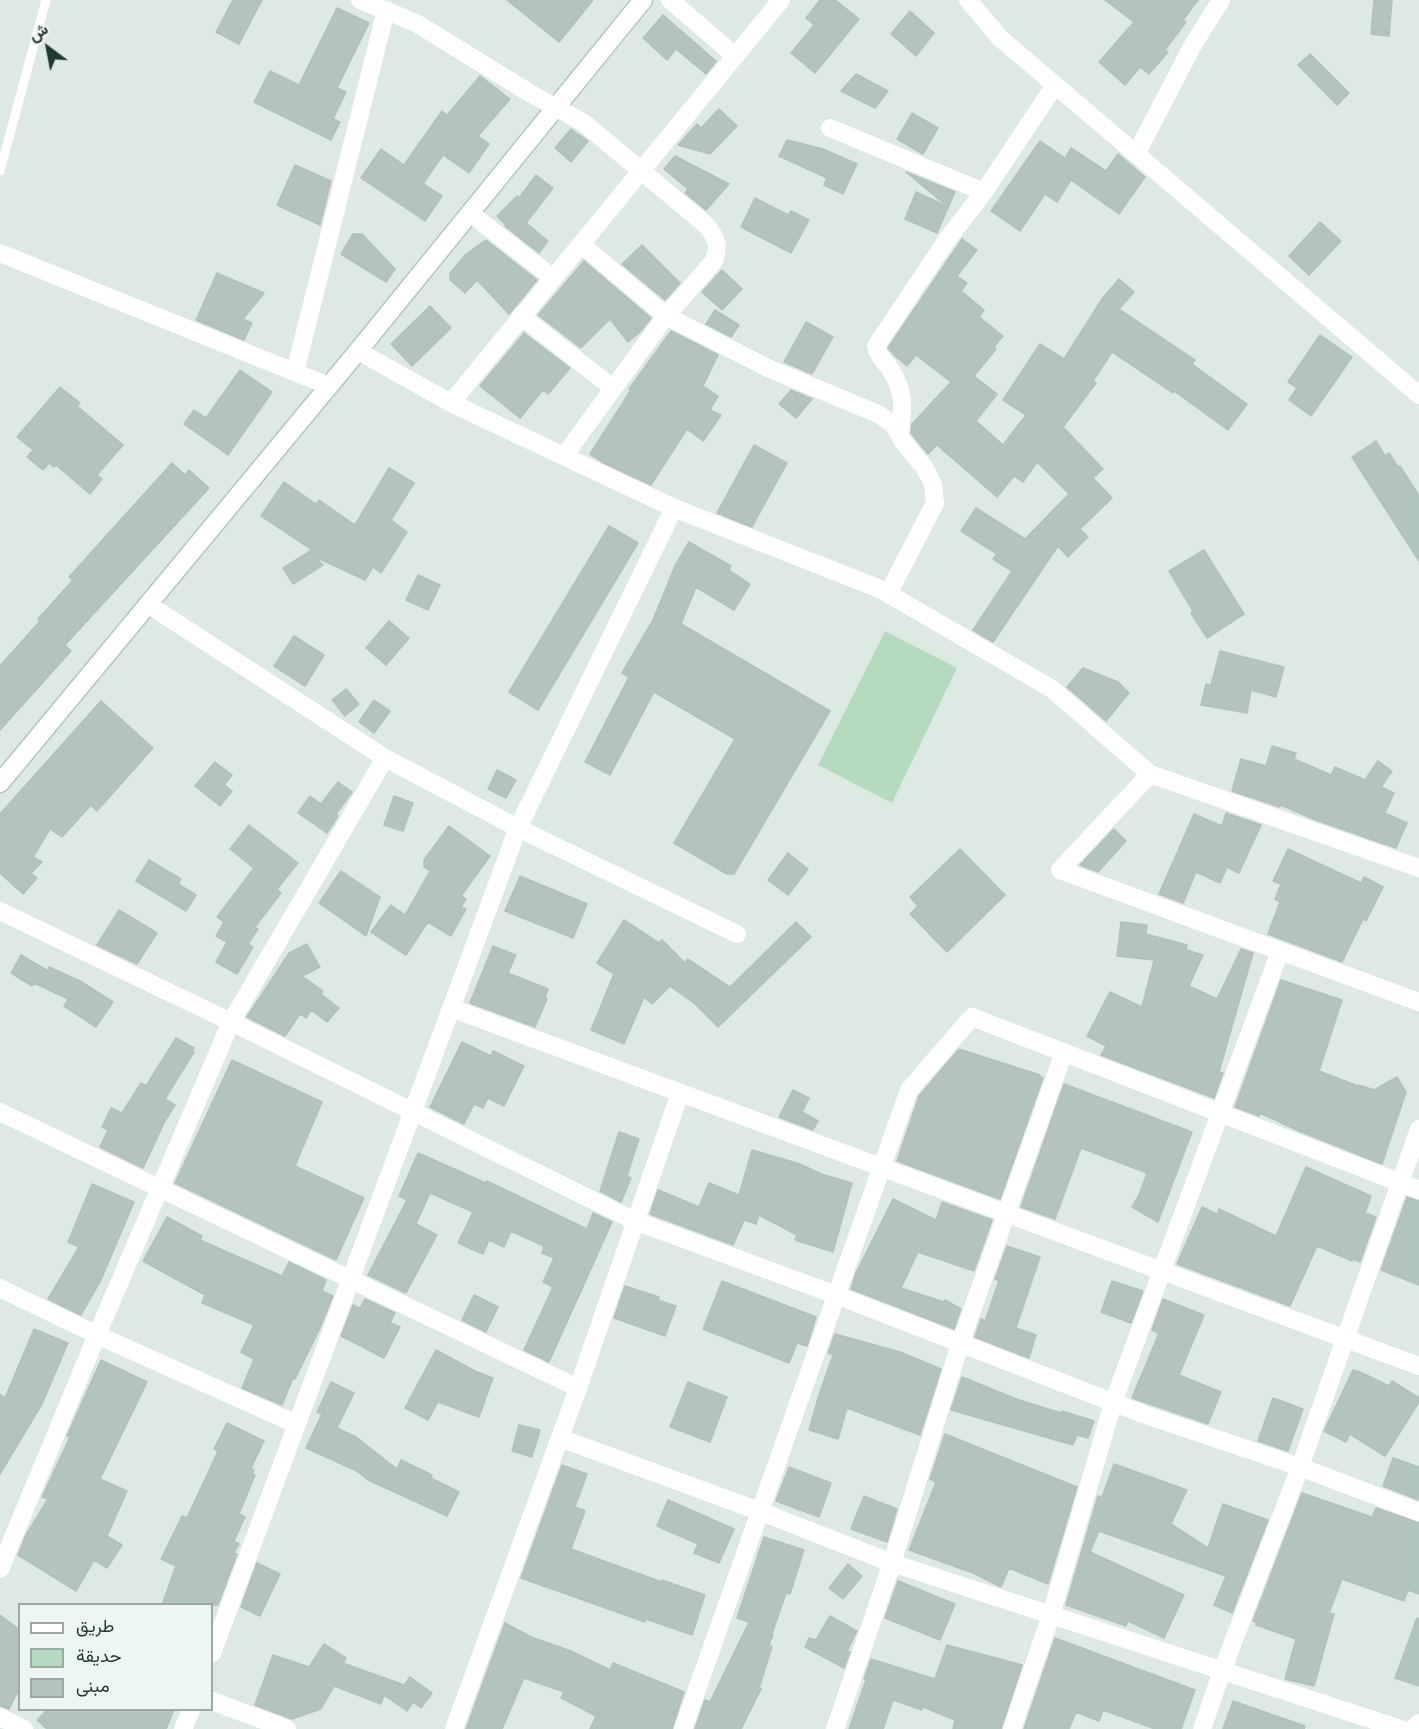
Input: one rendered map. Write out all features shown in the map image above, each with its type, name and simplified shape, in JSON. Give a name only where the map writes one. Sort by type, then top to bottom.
[{"type":"street","points":[[360,0],[416,23],[584,123],[705,224],[716,237],[718,250],[714,261],[666,316],[564,456]]},
{"type":"street","points":[[0,783],[358,351],[643,0]]},
{"type":"street","points":[[670,0],[735,56]]},
{"type":"street","points":[[451,403],[781,0]]},
{"type":"street","points":[[968,0],[1000,38],[1419,395]]},
{"type":"street","points":[[1136,154],[1193,45],[1221,0]]},
{"type":"street","points":[[295,372],[386,10]]},
{"type":"street","points":[[900,433],[903,401],[898,382],[878,354],[876,346],[946,241],[984,192],[1055,85]]},
{"type":"street","points":[[830,128],[984,192]]},
{"type":"street","points":[[470,213],[553,278]]},
{"type":"street","points":[[581,244],[666,316],[770,369],[878,414],[893,424],[904,443],[924,467],[933,484],[935,503],[888,594]]},
{"type":"street","points":[[0,253],[329,386]]},
{"type":"street","points":[[521,316],[613,388]]},
{"type":"street","points":[[358,351],[451,403],[674,508],[888,594],[1052,689],[1150,774],[1419,868]]},
{"type":"street","points":[[213,1650],[518,828],[674,508]]},
{"type":"street","points":[[149,605],[385,758],[518,828],[737,934]]},
{"type":"street","points":[[0,1569],[8,1527],[97,1335],[231,1022],[385,758]]},
{"type":"street","points":[[1150,774],[1060,870],[1419,1002]]},
{"type":"street","points":[[0,911],[635,1221],[836,1295],[1113,1402],[1300,1467],[1419,1512]]},
{"type":"street","points":[[1012,1729],[1051,1615],[1113,1402],[1280,951]]},
{"type":"street","points":[[451,1008],[1419,1366]]},
{"type":"street","points":[[683,1729],[909,1090],[972,1017],[1419,1190]]},
{"type":"street","points":[[835,1729],[892,1563],[960,1344],[1064,1052]]},
{"type":"street","points":[[454,1729],[578,1388],[680,1093]]},
{"type":"street","points":[[0,1112],[578,1388]]},
{"type":"street","points":[[1202,1729],[1300,1467],[1419,1129]]},
{"type":"street","points":[[0,1288],[97,1335],[296,1424]]},
{"type":"street","points":[[560,1438],[759,1511],[892,1563],[1401,1729]]},
{"type":"street","points":[[213,1701],[287,1729]]},
{"type":"street","points":[[183,1729],[190,1711]]},
{"type":"street","points":[[0,1717],[24,1729]]},
{"type":"street","points":[[1413,1729],[1419,1723]]},
{"type":"lane","points":[[0,171],[46,0]]},
{"type":"green space","points":[[885,631],[957,668],[892,803],[818,765]]},
{"type":"building","points":[[233,0],[262,0],[239,44],[216,32]]},
{"type":"building","points":[[507,0],[593,0],[559,42]]},
{"type":"building","points":[[820,0],[835,0],[859,19],[815,73],[791,53],[814,25],[806,18]]},
{"type":"building","points":[[1105,0],[1198,0],[1183,20],[1186,22],[1165,50],[1168,52],[1149,74],[1140,67],[1125,85],[1099,62],[1134,22]]},
{"type":"building","points":[[1374,0],[1392,0],[1389,36],[1371,34]]},
{"type":"building","points":[[337,8],[369,23],[337,88],[346,92],[333,119],[340,122],[331,140],[254,102],[270,71],[299,85]]},
{"type":"building","points":[[910,11],[934,33],[916,56],[891,34]]},
{"type":"building","points":[[663,15],[716,61],[706,74],[676,49],[667,60],[643,38]]},
{"type":"building","points":[[1310,54],[1349,93],[1337,105],[1298,65]]},
{"type":"building","points":[[856,74],[888,91],[875,108],[841,91]]},
{"type":"building","points":[[480,76],[510,99],[478,136],[489,144],[469,173],[443,155],[423,184],[442,196],[425,221],[361,178],[381,149],[404,165],[442,111],[447,115]]},
{"type":"building","points":[[719,109],[737,126],[710,154],[678,145],[697,124],[701,128]]},
{"type":"building","points":[[912,113],[938,128],[923,154],[897,139]]},
{"type":"building","points":[[571,129],[588,141],[571,162],[555,148]]},
{"type":"building","points":[[787,140],[823,149],[857,164],[843,194],[824,185],[827,178],[779,156]]},
{"type":"building","points":[[1040,141],[1065,158],[1071,148],[1106,171],[1118,154],[1145,177],[1119,214],[1071,180],[1057,202],[1045,194],[1020,231],[991,211]]},
{"type":"building","points":[[675,156],[729,184],[706,210],[685,193],[688,189],[664,169]]},
{"type":"building","points":[[295,165],[331,181],[320,225],[277,205]]},
{"type":"building","points":[[906,172],[955,192],[937,233],[905,219],[916,192],[948,207]]},
{"type":"building","points":[[536,175],[553,188],[526,223],[548,241],[539,253],[505,226],[497,216],[517,196],[519,198]]},
{"type":"building","points":[[755,198],[788,215],[791,211],[809,220],[791,253],[741,227]]},
{"type":"building","points":[[1320,222],[1341,241],[1309,275],[1289,256]]},
{"type":"building","points":[[353,234],[362,234],[395,269],[386,282],[341,254]]},
{"type":"building","points":[[962,239],[977,250],[957,276],[967,283],[961,291],[984,310],[979,317],[1003,336],[994,347],[996,349],[974,376],[997,394],[976,421],[1003,445],[1026,415],[1003,400],[1040,344],[1064,359],[1102,299],[1119,279],[1134,292],[1119,309],[1195,360],[1192,364],[1247,404],[1228,430],[1174,391],[1173,393],[1112,352],[1093,381],[1096,383],[1063,427],[1103,469],[1093,478],[1112,498],[1080,529],[1088,537],[1068,557],[1058,546],[993,642],[973,630],[1012,571],[993,559],[997,554],[961,531],[976,508],[1025,539],[1069,494],[1037,462],[1023,482],[1014,476],[997,497],[937,445],[928,454],[911,433],[912,424],[951,382],[916,355],[907,366],[888,348]]},
{"type":"building","points":[[486,240],[537,280],[509,314],[477,280],[465,293],[450,280],[450,273],[466,254]]},
{"type":"building","points":[[642,245],[680,283],[665,300],[622,264]]},
{"type":"building","points":[[584,261],[651,318],[628,342],[610,319],[581,348],[538,315]]},
{"type":"building","points":[[722,270],[742,289],[722,310],[702,292]]},
{"type":"building","points":[[217,273],[264,293],[243,319],[252,323],[244,340],[196,320]]},
{"type":"building","points":[[430,306],[451,328],[412,366],[391,344]]},
{"type":"building","points":[[715,310],[739,325],[731,337],[706,324]]},
{"type":"building","points":[[806,322],[833,337],[812,374],[784,362]]},
{"type":"building","points":[[671,331],[718,355],[703,386],[718,396],[710,410],[721,415],[703,441],[687,429],[651,485],[590,454],[631,390],[629,389]]},
{"type":"building","points":[[524,333],[570,368],[548,394],[543,390],[520,418],[480,386]]},
{"type":"building","points":[[1320,335],[1352,357],[1311,416],[1289,400],[1297,388],[1288,382]]},
{"type":"building","points":[[240,370],[272,392],[228,455],[184,424],[194,410],[206,418]]},
{"type":"building","points":[[60,387],[80,403],[77,406],[123,445],[97,475],[102,479],[90,494],[56,465],[54,467],[49,463],[43,470],[27,457],[33,450],[17,437]]},
{"type":"building","points":[[791,390],[812,399],[796,418],[779,404]]},
{"type":"building","points":[[1376,441],[1385,456],[1389,453],[1398,467],[1400,466],[1419,496],[1419,561],[1352,457]]},
{"type":"building","points":[[754,445],[787,463],[752,527],[717,513]]},
{"type":"building","points":[[172,463],[185,475],[189,470],[209,488],[65,645],[71,651],[0,730],[0,666],[73,580],[69,577]]},
{"type":"building","points":[[389,468],[414,483],[391,520],[407,532],[381,573],[373,567],[365,580],[320,559],[323,565],[293,584],[283,568],[312,550],[261,516],[284,482],[316,504],[319,500],[355,525]]},
{"type":"building","points":[[609,526],[638,543],[538,710],[509,692]]},
{"type":"building","points":[[689,542],[731,566],[729,570],[750,584],[734,610],[696,587],[681,624],[830,711],[734,874],[727,874],[674,843],[735,739],[654,692],[610,775],[585,762],[629,677],[622,673],[653,620],[675,566]]},
{"type":"building","points":[[1204,550],[1244,614],[1207,638],[1169,571]]},
{"type":"building","points":[[418,575],[440,585],[428,610],[406,600]]},
{"type":"building","points":[[389,621],[409,638],[386,665],[366,648]]},
{"type":"building","points":[[294,636],[324,655],[305,686],[274,666]]},
{"type":"building","points":[[1220,651],[1284,667],[1276,697],[1251,690],[1247,713],[1201,705],[1206,684],[1211,685]]},
{"type":"building","points":[[1083,668],[1118,682],[1129,693],[1106,721],[1067,687]]},
{"type":"building","points":[[346,689],[359,704],[345,716],[332,700]]},
{"type":"building","points":[[374,700],[390,711],[374,733],[359,722]]},
{"type":"building","points":[[101,701],[153,748],[97,811],[91,805],[62,837],[50,829],[33,857],[42,862],[31,873],[37,878],[23,894],[0,873],[0,814]]},
{"type":"building","points":[[1272,746],[1296,753],[1294,759],[1331,775],[1335,767],[1365,780],[1378,761],[1392,771],[1381,787],[1394,793],[1385,813],[1407,823],[1396,848],[1313,819],[1281,805],[1280,807],[1232,791],[1241,759],[1266,766]]},
{"type":"building","points":[[215,762],[232,775],[224,785],[232,791],[220,806],[195,786]]},
{"type":"building","points":[[497,770],[516,780],[506,798],[488,789]]},
{"type":"building","points":[[338,782],[352,792],[336,814],[338,816],[327,833],[298,813],[310,796],[321,804]]},
{"type":"building","points":[[394,796],[413,803],[403,831],[384,825]]},
{"type":"building","points":[[1226,813],[1261,825],[1239,873],[1227,867],[1220,883],[1196,872],[1183,903],[1159,894],[1194,814],[1222,826]]},
{"type":"building","points":[[249,825],[298,863],[277,889],[281,893],[255,927],[258,929],[248,944],[253,947],[237,974],[216,962],[227,942],[216,936],[224,922],[217,917],[254,868],[230,849]]},
{"type":"building","points":[[449,826],[490,856],[461,896],[466,899],[461,907],[466,909],[451,936],[428,922],[406,955],[371,932],[391,905],[405,915],[430,871],[424,867],[424,860]]},
{"type":"building","points":[[1114,829],[1126,841],[1098,872],[1080,865]]},
{"type":"building","points":[[960,849],[1005,895],[947,952],[910,914],[918,906],[910,897]]},
{"type":"building","points":[[1288,849],[1361,883],[1364,877],[1383,887],[1366,921],[1363,919],[1342,962],[1268,934],[1280,902],[1275,899],[1281,884],[1273,881]]},
{"type":"building","points":[[788,853],[808,869],[788,895],[768,880]]},
{"type":"building","points":[[149,860],[181,879],[178,884],[196,895],[186,911],[136,881]]},
{"type":"building","points":[[341,871],[380,897],[366,936],[319,903]]},
{"type":"building","points":[[520,876],[587,904],[573,938],[505,911]]},
{"type":"building","points":[[119,910],[157,933],[137,964],[97,945]]},
{"type":"building","points":[[624,920],[659,943],[662,940],[685,963],[688,959],[730,987],[796,922],[811,937],[718,1027],[695,1004],[670,986],[652,1004],[644,997],[624,1044],[591,1030],[614,974],[597,963]]},
{"type":"building","points":[[1121,922],[1147,925],[1146,934],[1187,945],[1186,950],[1203,955],[1189,986],[1217,999],[1241,949],[1253,953],[1219,1072],[1223,1073],[1214,1098],[1101,1055],[1106,1046],[1087,1036],[1110,992],[1142,1007],[1154,960],[1117,956]]},
{"type":"building","points":[[307,944],[320,967],[302,976],[323,991],[321,994],[339,1008],[327,1022],[311,1010],[306,1018],[300,1014],[285,1036],[247,1017],[289,953]]},
{"type":"building","points":[[493,946],[516,955],[508,973],[548,989],[545,998],[547,999],[535,1027],[470,1003]]},
{"type":"building","points":[[21,955],[48,971],[49,967],[80,981],[113,1002],[96,1027],[64,1006],[68,999],[34,983],[32,986],[11,973]]},
{"type":"building","points":[[1281,980],[1342,1000],[1319,1071],[1374,1090],[1397,1077],[1406,1092],[1382,1164],[1260,1113],[1259,1116],[1235,1107]]},
{"type":"building","points":[[176,1038],[194,1048],[192,1051],[194,1052],[165,1099],[175,1105],[143,1168],[100,1147],[108,1130],[102,1127],[111,1108],[122,1113],[141,1083],[146,1086]]},
{"type":"building","points":[[462,1042],[491,1056],[493,1051],[524,1066],[504,1106],[488,1098],[483,1108],[474,1104],[464,1124],[430,1107]]},
{"type":"building","points":[[959,1049],[1040,1075],[1043,1078],[1000,1199],[897,1161],[919,1096]]},
{"type":"building","points":[[232,1060],[322,1102],[295,1166],[364,1198],[336,1260],[175,1183]]},
{"type":"building","points":[[1064,1084],[1192,1132],[1158,1222],[1132,1207],[1147,1173],[1081,1148],[1055,1219],[1021,1207]]},
{"type":"building","points":[[793,1090],[809,1098],[802,1112],[818,1121],[813,1130],[779,1117]]},
{"type":"building","points":[[619,1132],[639,1139],[627,1176],[631,1178],[621,1202],[600,1191]]},
{"type":"building","points":[[752,1150],[852,1183],[833,1252],[795,1240],[797,1235],[759,1215],[756,1224],[744,1220],[733,1245],[650,1214],[658,1190],[699,1207],[709,1183],[739,1195]]},
{"type":"building","points":[[418,1153],[486,1183],[487,1181],[587,1229],[593,1213],[612,1222],[549,1362],[524,1350],[553,1287],[543,1282],[554,1258],[542,1253],[544,1246],[511,1231],[504,1247],[489,1240],[483,1254],[458,1243],[473,1212],[430,1193],[416,1224],[437,1235],[406,1293],[368,1275],[407,1200],[399,1196]]},
{"type":"building","points":[[1306,1167],[1371,1196],[1365,1213],[1376,1217],[1360,1262],[1353,1259],[1352,1261],[1317,1246],[1290,1306],[1177,1264],[1202,1207],[1217,1214],[1219,1209],[1276,1236]]},
{"type":"building","points":[[92,1184],[134,1202],[101,1280],[81,1315],[48,1299],[79,1247],[68,1242]]},
{"type":"building","points":[[1407,1197],[1419,1201],[1419,1285],[1381,1270]]},
{"type":"building","points":[[893,1199],[936,1220],[942,1202],[992,1220],[974,1271],[918,1252],[901,1288],[944,1302],[945,1300],[961,1309],[954,1329],[851,1289],[856,1273]]},
{"type":"building","points":[[167,1217],[202,1236],[200,1240],[282,1276],[289,1262],[326,1280],[322,1291],[333,1296],[282,1405],[242,1388],[254,1359],[241,1352],[254,1325],[202,1303],[205,1295],[143,1261]]},
{"type":"building","points":[[1007,1246],[1040,1257],[1016,1328],[1036,1335],[1029,1358],[975,1337],[981,1319],[985,1321],[999,1281],[995,1279]]},
{"type":"building","points":[[722,1281],[816,1317],[807,1346],[797,1343],[789,1363],[703,1329]]},
{"type":"building","points":[[1112,1281],[1143,1291],[1131,1323],[1101,1312]]},
{"type":"building","points":[[625,1286],[659,1297],[658,1300],[676,1306],[665,1336],[614,1318]]},
{"type":"building","points":[[474,1295],[498,1307],[486,1332],[462,1320]]},
{"type":"building","points":[[365,1299],[395,1313],[390,1323],[400,1327],[384,1358],[341,1336],[353,1305],[360,1308]]},
{"type":"building","points":[[1163,1299],[1204,1315],[1179,1375],[1221,1392],[1208,1424],[1132,1398],[1159,1333],[1152,1330]]},
{"type":"building","points":[[34,1329],[68,1343],[42,1404],[0,1474],[0,1394],[5,1398]]},
{"type":"building","points":[[835,1334],[900,1352],[941,1369],[920,1435],[847,1408],[838,1439],[809,1430],[833,1355],[828,1353]]},
{"type":"building","points":[[436,1350],[493,1378],[479,1417],[438,1402],[428,1420],[405,1408]]},
{"type":"building","points":[[101,1360],[147,1382],[100,1479],[127,1491],[107,1536],[122,1545],[107,1568],[94,1560],[76,1591],[18,1555],[26,1535],[48,1499],[42,1497],[70,1437],[67,1436]]},
{"type":"building","points":[[1353,1370],[1389,1386],[1392,1381],[1419,1398],[1419,1402],[1385,1456],[1350,1434],[1346,1442],[1324,1431]]},
{"type":"building","points":[[962,1377],[1019,1400],[1094,1421],[1088,1438],[1077,1435],[1073,1445],[951,1410]]},
{"type":"building","points":[[331,1382],[354,1393],[337,1428],[356,1437],[397,1469],[401,1460],[432,1475],[431,1478],[459,1492],[447,1516],[368,1480],[357,1471],[306,1448],[322,1414],[317,1412]]},
{"type":"building","points":[[688,1382],[727,1397],[710,1442],[670,1427]]},
{"type":"building","points":[[1273,1398],[1303,1409],[1288,1451],[1258,1441]]},
{"type":"building","points":[[227,1423],[264,1441],[251,1468],[254,1470],[252,1474],[255,1475],[239,1514],[245,1517],[234,1541],[239,1544],[234,1553],[237,1554],[218,1605],[213,1605],[213,1603],[163,1603],[176,1566],[161,1559],[182,1516],[187,1518],[218,1451],[214,1449]]},
{"type":"building","points":[[519,1425],[540,1430],[532,1457],[512,1451]]},
{"type":"building","points":[[945,1434],[1077,1487],[1048,1584],[1009,1568],[1001,1587],[973,1573],[909,1550],[936,1482],[930,1479]]},
{"type":"building","points":[[1393,1458],[1419,1467],[1419,1500],[1383,1486]]},
{"type":"building","points":[[1114,1464],[1187,1490],[1171,1524],[1208,1548],[1223,1504],[1268,1520],[1232,1613],[1214,1605],[1226,1576],[1099,1531],[1090,1552],[1184,1595],[1164,1638],[1128,1621],[1126,1626],[1066,1605],[1098,1496],[1102,1497]]},
{"type":"building","points":[[562,1465],[587,1474],[575,1507],[585,1511],[571,1549],[705,1595],[692,1635],[646,1619],[645,1622],[521,1578]]},
{"type":"building","points":[[789,1467],[831,1483],[819,1517],[776,1501]]},
{"type":"building","points":[[1302,1493],[1372,1517],[1376,1508],[1419,1523],[1419,1594],[1408,1590],[1404,1601],[1342,1579],[1329,1613],[1334,1614],[1314,1686],[1285,1679],[1296,1639],[1256,1625],[1257,1623],[1253,1621]]},
{"type":"building","points":[[864,1496],[897,1509],[887,1542],[851,1529]]},
{"type":"building","points":[[668,1500],[734,1529],[719,1563],[694,1553],[698,1544],[657,1526]]},
{"type":"building","points":[[764,1537],[804,1550],[790,1594],[786,1593],[772,1634],[769,1644],[772,1647],[759,1688],[761,1689],[741,1729],[695,1729],[705,1700],[710,1702],[749,1622],[737,1618]]},
{"type":"building","points":[[257,1563],[280,1574],[260,1616],[241,1607]]},
{"type":"building","points":[[848,1564],[862,1576],[843,1599],[829,1588]]},
{"type":"building","points":[[898,1581],[955,1604],[940,1640],[885,1618]]},
{"type":"building","points":[[0,1615],[18,1628],[18,1691],[9,1709],[0,1706]]},
{"type":"building","points":[[830,1616],[857,1631],[847,1651],[850,1652],[844,1668],[805,1647],[809,1638],[816,1640]]},
{"type":"building","points":[[1417,1618],[1419,1619],[1419,1686],[1395,1678]]},
{"type":"building","points":[[505,1623],[531,1637],[571,1651],[610,1670],[613,1663],[684,1692],[672,1729],[590,1729],[596,1716],[561,1698],[564,1692],[524,1678],[502,1729],[466,1729]]},
{"type":"building","points":[[1055,1638],[1195,1690],[1181,1729],[1155,1729],[1103,1710],[1099,1721],[1076,1712],[1069,1729],[1024,1729]]},
{"type":"building","points":[[324,1644],[346,1658],[343,1663],[404,1685],[410,1677],[432,1693],[421,1708],[413,1702],[407,1711],[384,1695],[381,1704],[334,1686],[321,1709],[292,1719],[255,1705],[273,1655],[309,1667]]},
{"type":"building","points":[[947,1645],[1022,1665],[1001,1729],[953,1729],[955,1720],[923,1707],[922,1710],[893,1700],[883,1729],[849,1729],[871,1659],[935,1679]]},
{"type":"building","points":[[1233,1701],[1305,1726],[1304,1729],[1223,1729]]},
{"type":"building","points":[[46,1711],[174,1711],[166,1729],[47,1729],[37,1720]]}]
